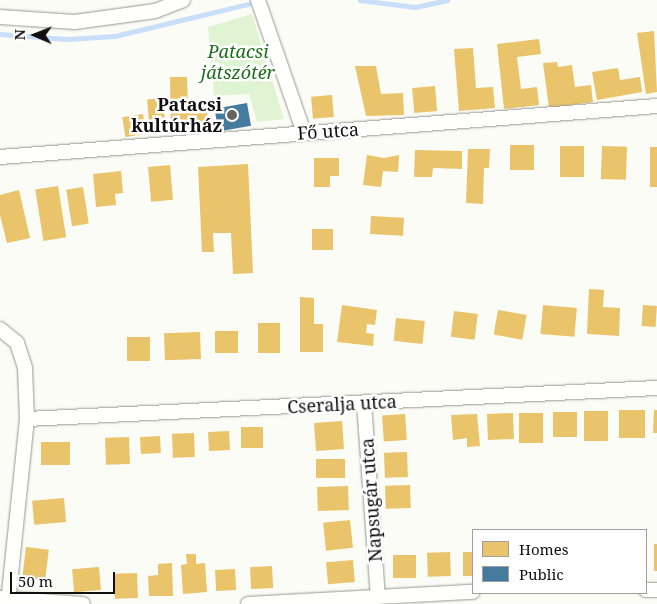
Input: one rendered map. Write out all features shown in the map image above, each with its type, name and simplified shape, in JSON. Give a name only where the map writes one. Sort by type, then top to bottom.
[{"type":"street","points":[[0,17],[75,22],[155,10],[183,0]]},
{"type":"street","points":[[258,0],[304,133]]},
{"type":"street","name":"Fő utca","points":[[0,157],[657,106]]},
{"type":"street","points":[[0,329],[17,343],[25,368],[26,419],[5,600],[83,604]]},
{"type":"street","name":"Cseralja utca","points":[[26,419],[657,388]]},
{"type":"street","name":"Napsugár utca","points":[[364,403],[371,599]]},
{"type":"street","points":[[248,604],[469,596]]},
{"type":"green space","name":"Patacsi játszótér","points":[[252,14],[284,119],[257,122],[249,94],[214,96],[208,27]]},
{"type":"building: Homes","points":[[654,31],[657,92],[646,94],[637,33]]},
{"type":"building: Homes","points":[[539,39],[541,54],[517,57],[521,89],[537,87],[539,105],[504,109],[497,44]]},
{"type":"building: Homes","points":[[473,48],[476,88],[493,87],[495,108],[459,111],[454,49]]},
{"type":"building: Homes","points":[[557,62],[558,67],[572,65],[575,87],[591,85],[593,102],[549,108],[543,63]]},
{"type":"building: Homes","points":[[355,66],[376,66],[381,94],[403,93],[404,115],[366,116]]},
{"type":"building: Homes","points":[[618,68],[620,80],[640,77],[642,92],[597,100],[592,72]]},
{"type":"building: Homes","points":[[170,77],[187,77],[188,108],[207,107],[208,129],[171,130]]},
{"type":"building: Homes","points":[[435,86],[437,111],[414,113],[412,88]]},
{"type":"building: Homes","points":[[332,95],[334,117],[313,119],[311,97]]},
{"type":"building: Homes","points":[[163,98],[166,132],[150,133],[147,99]]},
{"type":"building: Homes","points":[[143,114],[146,134],[125,137],[122,117]]},
{"type":"building: Homes","points":[[510,145],[534,145],[534,170],[510,170]]},
{"type":"building: Homes","points":[[560,146],[584,146],[584,177],[560,177]]},
{"type":"building: Homes","points":[[602,146],[627,147],[626,180],[601,179]]},
{"type":"building: Homes","points":[[650,147],[657,147],[657,187],[650,187]]},
{"type":"building: Homes","points":[[468,149],[490,149],[489,168],[484,168],[483,204],[466,203]]},
{"type":"building: Homes","points":[[415,150],[462,151],[462,169],[433,168],[432,177],[414,177]]},
{"type":"building: Homes","points":[[367,155],[384,158],[399,155],[398,172],[383,171],[381,187],[363,185]]},
{"type":"building: Homes","points":[[314,158],[339,158],[339,176],[330,176],[330,187],[314,187]]},
{"type":"building: Homes","points":[[248,164],[253,273],[233,274],[231,233],[213,233],[214,252],[202,252],[198,167]]},
{"type":"building: Homes","points":[[170,165],[173,200],[151,202],[148,167]]},
{"type":"building: Homes","points":[[121,171],[123,193],[115,194],[116,205],[96,207],[93,174]]},
{"type":"building: Homes","points":[[58,186],[66,237],[43,241],[35,190]]},
{"type":"building: Homes","points":[[83,187],[89,224],[72,226],[66,190]]},
{"type":"building: Homes","points":[[19,190],[30,238],[7,243],[0,215],[0,195]]},
{"type":"building: Homes","points":[[371,216],[404,218],[403,236],[370,234]]},
{"type":"building: Homes","points":[[312,229],[333,229],[333,250],[312,250]]},
{"type":"building: Homes","points":[[589,289],[604,290],[603,307],[620,308],[619,336],[587,334]]},
{"type":"building: Homes","points":[[300,297],[314,298],[314,324],[323,324],[323,352],[300,352]]},
{"type":"building: Homes","points":[[342,305],[377,310],[375,325],[367,324],[366,333],[374,334],[373,346],[337,342]]},
{"type":"building: Homes","points":[[543,305],[577,308],[574,337],[540,334]]},
{"type":"building: Homes","points":[[643,305],[657,306],[656,327],[642,326]]},
{"type":"building: Homes","points":[[498,310],[527,315],[522,340],[494,335]]},
{"type":"building: Homes","points":[[454,311],[478,314],[475,340],[451,337]]},
{"type":"building: Homes","points":[[396,318],[425,321],[422,344],[394,341]]},
{"type":"building: Homes","points":[[258,323],[280,323],[280,353],[258,353]]},
{"type":"building: Homes","points":[[215,331],[238,331],[238,353],[215,353]]},
{"type":"building: Homes","points":[[200,332],[201,359],[165,360],[164,333]]},
{"type":"building: Homes","points":[[127,337],[150,337],[150,361],[127,361]]},
{"type":"building: Homes","points":[[619,410],[645,410],[645,438],[619,438]]},
{"type":"building: Homes","points":[[654,410],[657,410],[657,433],[653,433]]},
{"type":"building: Homes","points":[[584,411],[608,411],[608,441],[584,441]]},
{"type":"building: Homes","points":[[553,412],[577,412],[577,437],[553,437]]},
{"type":"building: Homes","points":[[513,413],[514,439],[488,440],[487,414]]},
{"type":"building: Homes","points":[[519,413],[543,413],[543,443],[519,443]]},
{"type":"building: Homes","points":[[405,414],[407,440],[384,442],[382,416]]},
{"type":"building: Homes","points":[[477,414],[480,446],[467,447],[467,438],[453,440],[451,415]]},
{"type":"building: Homes","points":[[342,421],[344,449],[316,451],[314,423]]},
{"type":"building: Homes","points":[[241,427],[263,427],[263,448],[241,448]]},
{"type":"building: Homes","points":[[229,431],[230,450],[209,451],[208,432]]},
{"type":"building: Homes","points":[[194,433],[195,457],[173,458],[172,434]]},
{"type":"building: Homes","points":[[160,436],[161,453],[141,454],[140,437]]},
{"type":"building: Homes","points":[[129,437],[130,464],[106,465],[105,438]]},
{"type":"building: Homes","points":[[41,442],[70,442],[70,465],[41,465]]},
{"type":"building: Homes","points":[[407,452],[408,477],[385,478],[384,453]]},
{"type":"building: Homes","points":[[316,459],[345,459],[345,478],[316,478]]},
{"type":"building: Homes","points":[[410,485],[411,508],[386,509],[385,486]]},
{"type":"building: Homes","points":[[348,486],[349,510],[318,511],[317,487]]},
{"type":"building: Homes","points":[[64,498],[66,522],[34,525],[32,501]]},
{"type":"building: Homes","points":[[350,520],[353,548],[326,551],[323,523]]},
{"type":"building: Homes","points":[[654,544],[657,544],[657,571],[654,571]]},
{"type":"building: Homes","points":[[26,547],[49,550],[45,581],[22,578]]},
{"type":"building: Homes","points":[[450,552],[451,576],[428,577],[427,553]]},
{"type":"building: Homes","points":[[463,552],[472,552],[472,576],[463,576]]},
{"type":"building: Homes","points":[[186,554],[196,554],[196,564],[205,563],[207,592],[183,594],[181,565],[187,564]]},
{"type":"building: Homes","points":[[393,555],[416,555],[416,578],[393,578]]},
{"type":"building: Homes","points":[[353,560],[355,582],[328,584],[326,562]]},
{"type":"building: Homes","points":[[172,563],[173,596],[149,596],[148,576],[158,575],[158,564]]},
{"type":"building: Homes","points":[[272,566],[273,588],[251,589],[250,567]]},
{"type":"building: Homes","points":[[99,567],[101,590],[74,592],[72,569]]},
{"type":"building: Homes","points":[[235,569],[236,590],[216,591],[215,570]]},
{"type":"building: Homes","points":[[137,573],[138,598],[115,599],[114,574]]},
{"type":"building: Public","name":"Patacsi kultúrház","points":[[247,103],[251,126],[218,131],[215,109]]},
{"type":"waterway","points":[[360,0],[415,7],[447,0]]},
{"type":"waterway","points":[[0,34],[67,39],[115,36],[248,4]]},
{"type":"place","name":"Patacsi kultúrház","points":[[232,115]]}]
